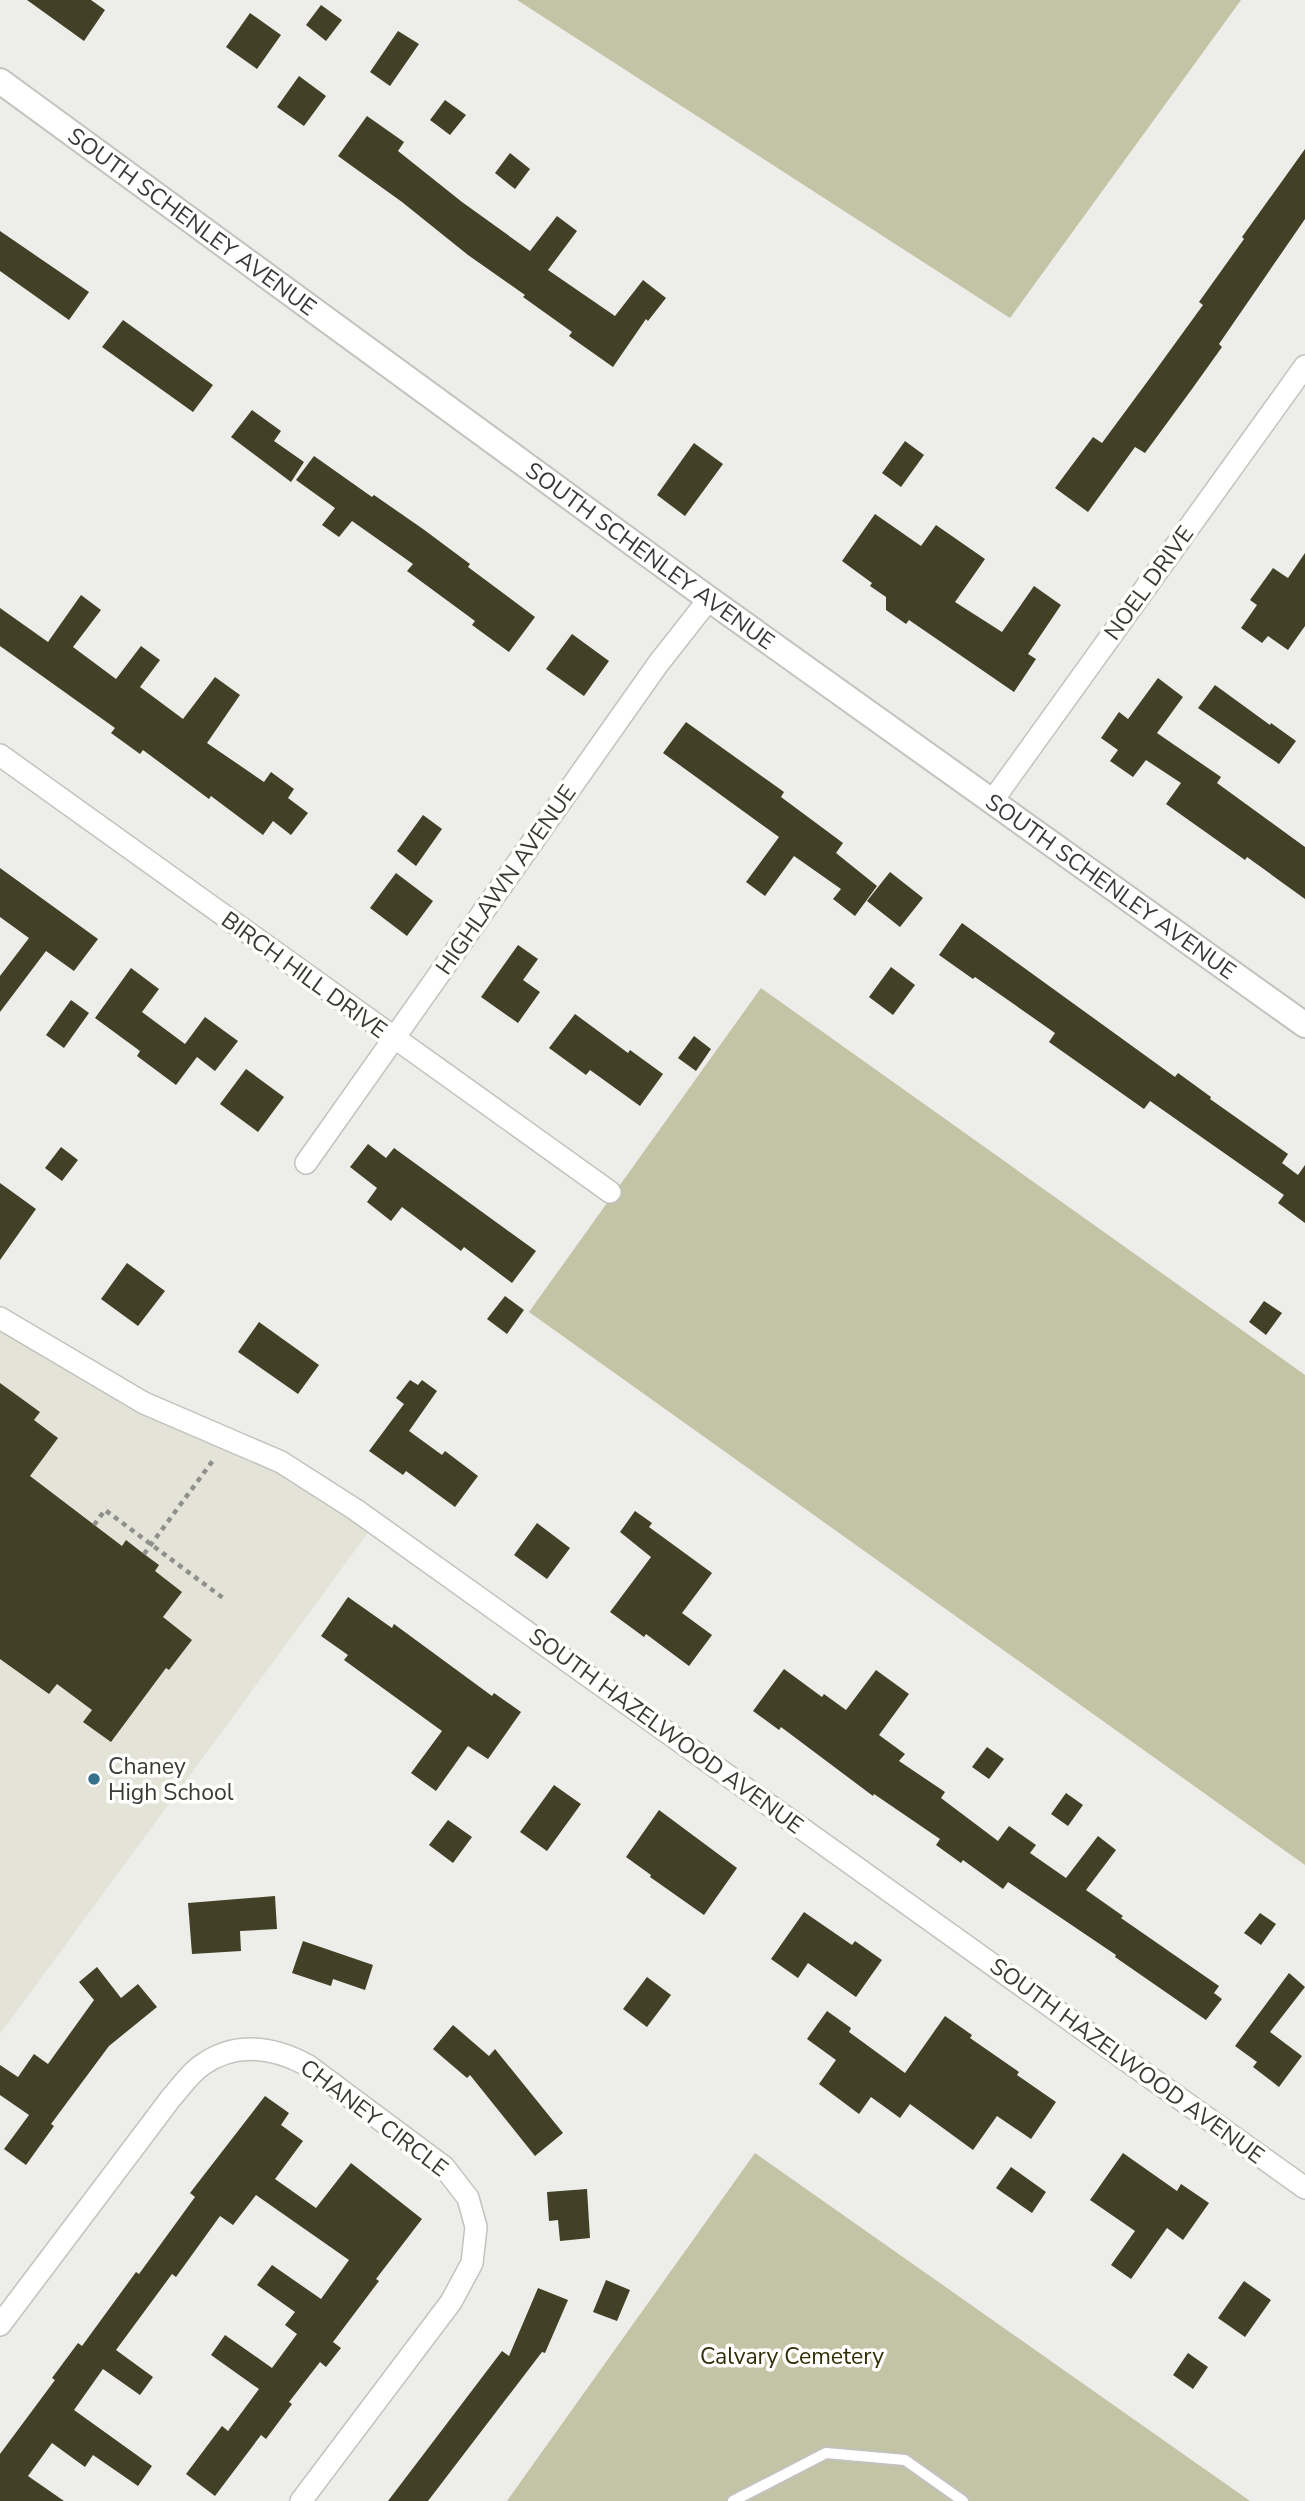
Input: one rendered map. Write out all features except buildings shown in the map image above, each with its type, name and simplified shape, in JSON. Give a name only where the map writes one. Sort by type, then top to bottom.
[{"type":"street","name":"SOUTH SCHENLEY AVENUE","points":[[0,81],[709,599],[1305,1025]]},
{"type":"street","name":"NOEL DRIVE","points":[[993,800],[1305,366]]},
{"type":"street","name":"HIGHLAWN AVENUE","points":[[306,1163],[658,664],[709,599]]},
{"type":"street","name":"BIRCH HILL DRIVE","points":[[0,755],[610,1192]]},
{"type":"street","name":"SOUTH HAZELWOOD AVENUE","points":[[0,1318],[144,1403],[281,1462],[356,1510],[1305,2188]]},
{"type":"street","name":"CHANEY CIRCLE","points":[[0,2325],[171,2098],[201,2066],[221,2056],[245,2049],[266,2049],[288,2054],[307,2065],[444,2167],[468,2198],[476,2227],[472,2263],[451,2302],[301,2501]]},
{"type":"lane","points":[[733,2501],[826,2453],[905,2460],[962,2501]]},
{"type":"path","points":[[144,1554],[229,1439]]},
{"type":"path","points":[[94,1525],[105,1510],[223,1598]]},
{"type":"shaded area","name":"Chaney High School","points":[[0,1318],[375,1523],[0,2034]]},
{"type":"green space","points":[[517,0],[1241,0],[1010,318]]},
{"type":"green space","points":[[761,988],[1305,1375],[1305,1865],[529,1312]]},
{"type":"green space","name":"Calvary Cemetery","points":[[755,2153],[1250,2501],[507,2501]]},
{"type":"place","name":"Chaney High School","points":[[94,1779]]}]
